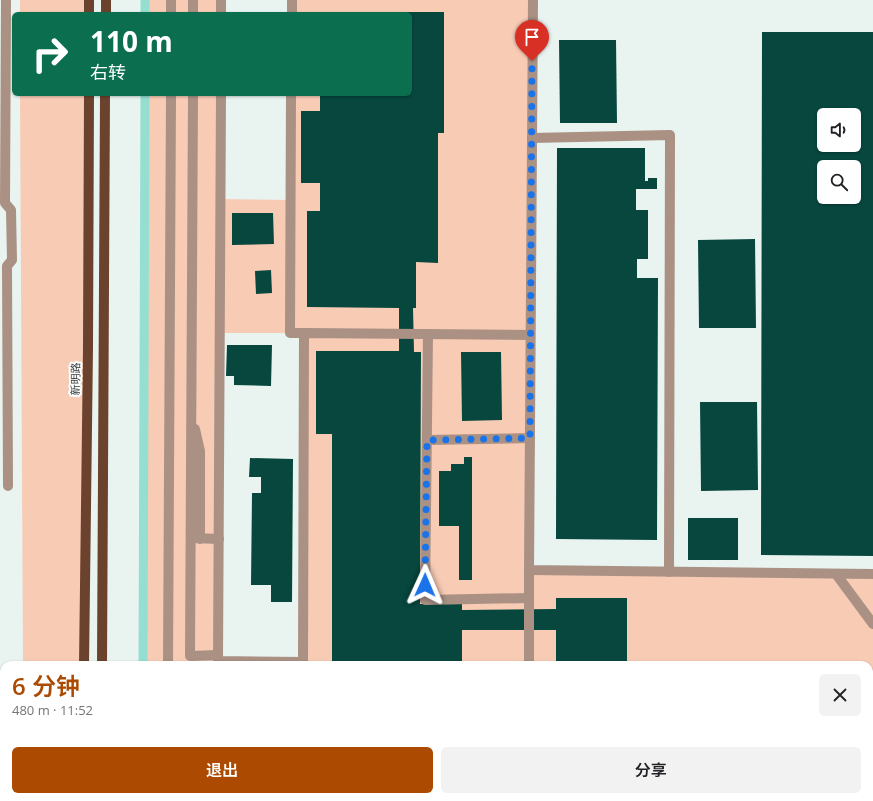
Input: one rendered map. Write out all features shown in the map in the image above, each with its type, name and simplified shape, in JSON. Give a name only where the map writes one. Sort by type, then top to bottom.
[{"type":"main road","points":[[89,0],[89,12]]},
{"type":"main road","points":[[106,0],[106,12]]},
{"type":"main road","name":"新明路","points":[[84,661],[89,96]]},
{"type":"main road","points":[[102,661],[105,96]]},
{"type":"lane","points":[[171,0],[171,12]]},
{"type":"lane","points":[[193,0],[193,12]]},
{"type":"lane","points":[[221,0],[221,12]]},
{"type":"lane","points":[[292,0],[292,12]]},
{"type":"lane","points":[[529,661],[533,0]]},
{"type":"lane","points":[[4,7],[3,129],[6,203],[11,210],[12,260],[8,266],[4,340],[4,407],[8,486]]},
{"type":"lane","points":[[168,661],[171,96]]},
{"type":"lane","points":[[193,96],[191,416],[195,539],[190,660],[218,655]]},
{"type":"lane","points":[[218,661],[220,96]]},
{"type":"lane","points":[[291,96],[290,333],[530,335]]},
{"type":"lane","points":[[532,138],[670,135],[669,572]]},
{"type":"lane","points":[[304,333],[304,661]]},
{"type":"lane","points":[[428,334],[425,600],[529,598]]},
{"type":"lane","points":[[427,440],[530,438]]},
{"type":"lane","points":[[195,539],[219,539]]},
{"type":"lane","points":[[529,570],[873,574]]},
{"type":"lane","points":[[836,574],[873,624]]},
{"type":"shaded area","points":[[20,0],[89,0],[89,12],[20,12]]},
{"type":"shaded area","points":[[145,0],[221,0],[221,12],[145,12]]},
{"type":"shaded area","points":[[292,0],[533,0],[529,570],[873,574],[873,661],[303,661],[304,333],[220,333],[218,661],[143,661],[145,96],[221,96],[220,199],[290,200],[291,96],[412,96],[412,12],[292,12]]},
{"type":"shaded area","points":[[20,96],[88,96],[83,661],[23,661]]},
{"type":"building","points":[[412,12],[444,12],[444,133],[438,133],[438,263],[416,262],[416,308],[413,308],[414,352],[421,352],[420,604],[462,604],[462,610],[556,609],[556,598],[627,598],[627,661],[556,661],[556,630],[462,630],[462,661],[332,661],[332,434],[316,434],[316,351],[399,351],[399,308],[307,307],[307,211],[320,211],[320,183],[301,183],[301,111],[320,111],[320,96],[412,96]]},
{"type":"building","points":[[762,32],[873,32],[873,556],[761,555]]},
{"type":"building","points":[[559,40],[616,40],[617,123],[560,123]]},
{"type":"building","points":[[557,148],[645,148],[645,181],[648,181],[648,178],[657,178],[657,189],[636,189],[636,210],[648,210],[648,259],[637,259],[637,278],[658,278],[657,540],[556,539]]},
{"type":"building","points":[[232,213],[273,213],[274,244],[232,245]]},
{"type":"building","points":[[755,239],[756,328],[699,328],[698,240]]},
{"type":"building","points":[[271,270],[272,293],[256,294],[255,271]]},
{"type":"building","points":[[227,345],[272,345],[271,386],[234,385],[234,376],[226,376]]},
{"type":"building","points":[[461,352],[501,352],[502,420],[462,421]]},
{"type":"building","points":[[700,402],[757,402],[758,490],[701,491]]},
{"type":"building","points":[[464,457],[472,457],[472,580],[459,580],[459,526],[439,526],[439,471],[451,471],[451,464],[464,464]]},
{"type":"building","points":[[250,458],[293,459],[292,602],[271,602],[271,585],[251,585],[252,493],[261,493],[261,477],[249,477]]},
{"type":"building","points":[[688,518],[738,518],[738,560],[688,560]]},
{"type":"waterway","points":[[145,0],[145,12]]},
{"type":"waterway","points":[[143,661],[145,96]]},
{"type":"route","points":[[425,585],[427,440],[530,438],[532,61]]}]
